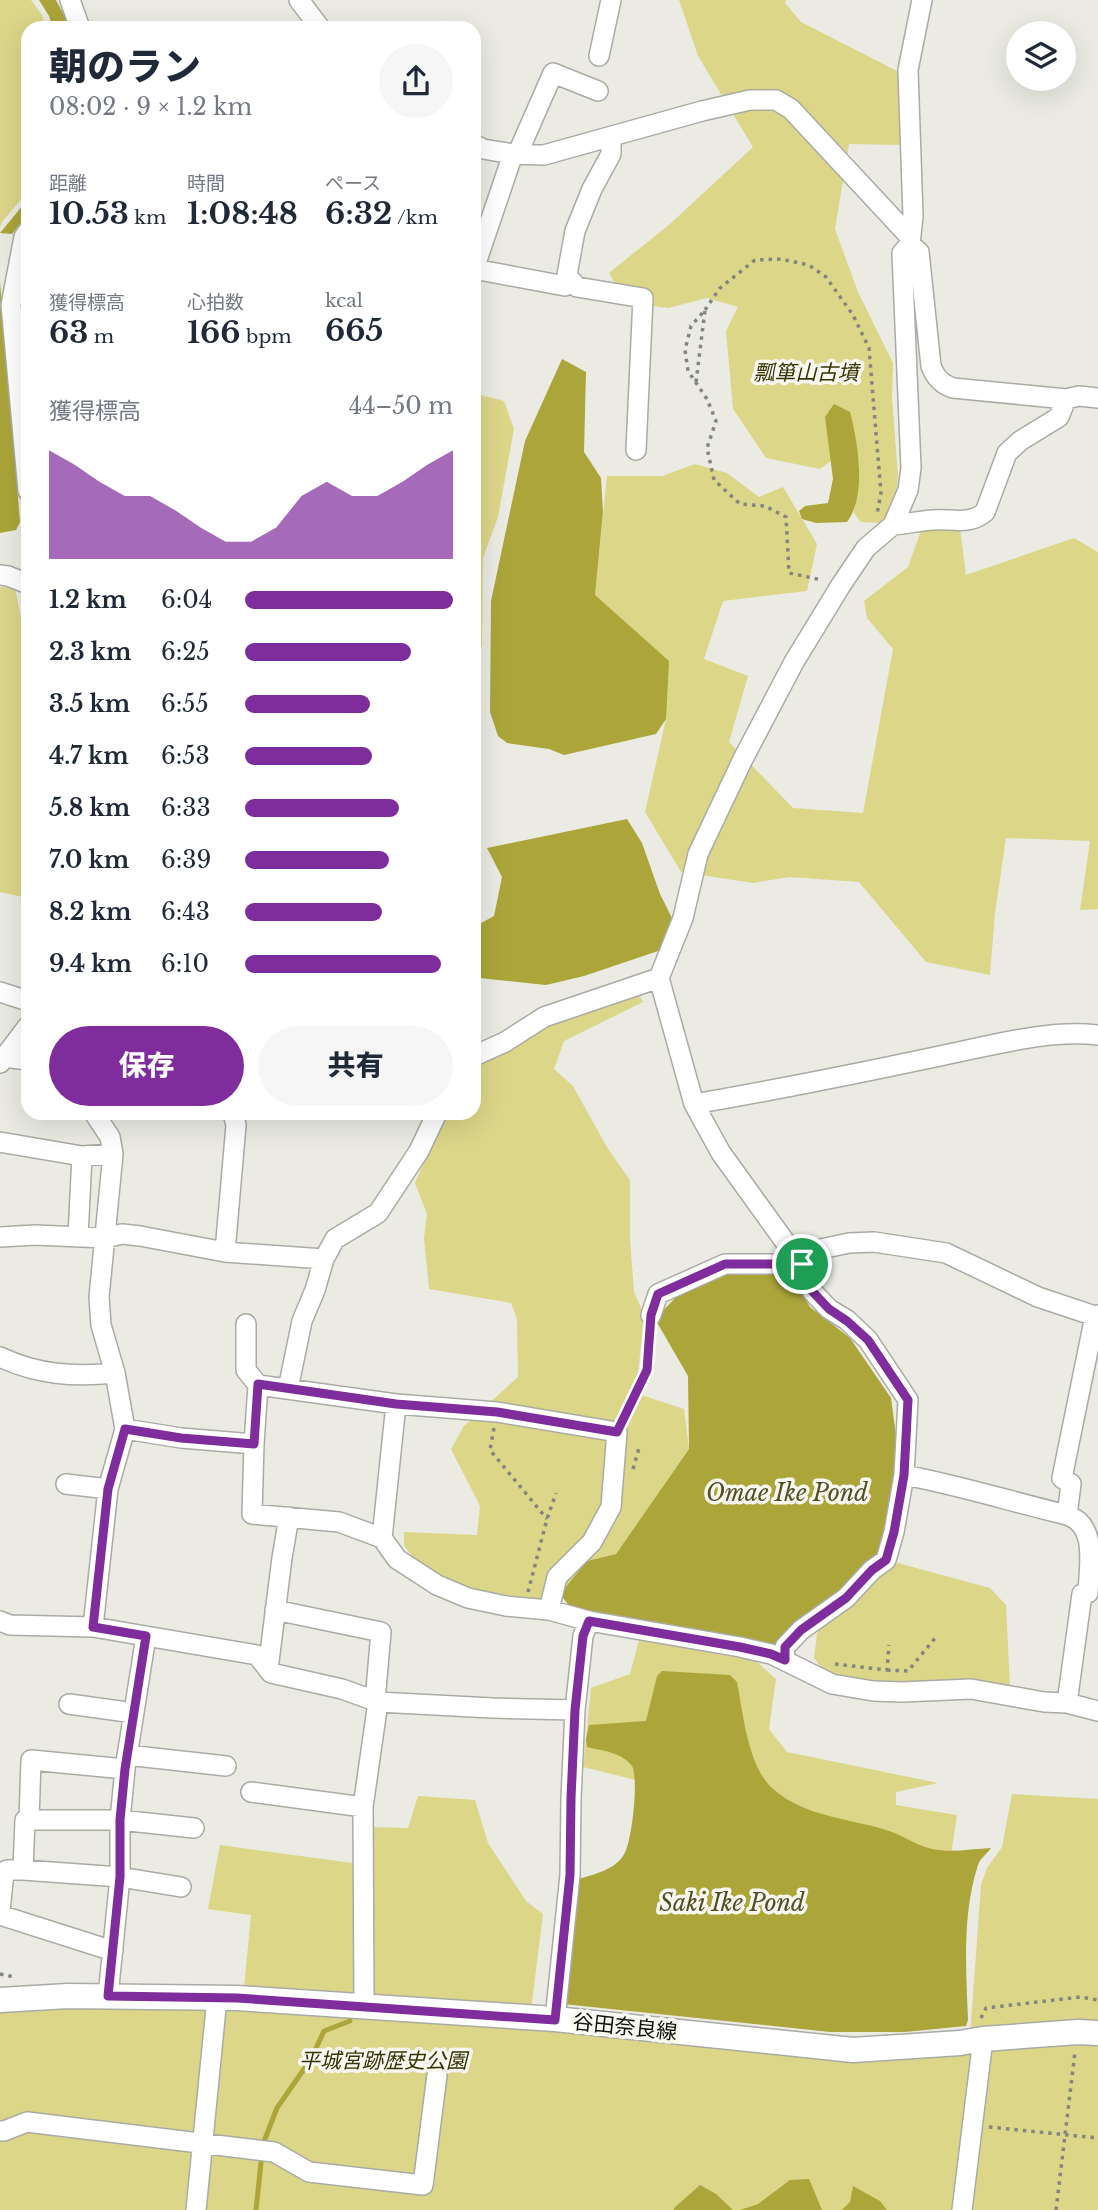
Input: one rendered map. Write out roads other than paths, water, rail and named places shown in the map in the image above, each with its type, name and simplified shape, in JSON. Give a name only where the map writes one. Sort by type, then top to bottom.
[{"type":"main road","name":"谷田奈良線","points":[[0,1982],[68,1996]]},
{"type":"main road","name":"谷田奈良線","points":[[0,2000],[108,1996],[217,1998],[364,2006],[555,2020],[853,2050],[960,2043],[980,2033],[1098,2033]]},
{"type":"street","points":[[70,0],[78,21]]},
{"type":"street","points":[[299,0],[315,21]]},
{"type":"street","points":[[599,56],[611,0]]},
{"type":"street","points":[[792,1665],[785,1647],[801,1630],[846,1598],[872,1570],[886,1560],[904,1475],[908,1400],[868,1340],[829,1309],[812,1291],[802,1264],[721,1153],[694,1104],[659,978],[683,918],[698,854],[711,824],[794,662],[866,548],[893,526],[908,490],[911,468],[902,253],[910,240],[913,216],[908,70],[922,0]]},
{"type":"street","points":[[481,250],[515,155],[553,73],[598,91]]},
{"type":"street","points":[[481,148],[515,155],[544,155],[702,111],[750,100],[776,100],[791,109],[919,252],[931,366],[937,378],[953,388],[1066,399],[1079,396],[1098,398]]},
{"type":"street","points":[[481,270],[565,286],[575,231],[592,189],[611,153],[611,136]]},
{"type":"street","points":[[21,252],[11,304],[21,414]]},
{"type":"street","points":[[568,276],[577,286],[643,298],[636,450]]},
{"type":"street","points":[[893,526],[933,520],[977,519],[985,512],[1007,453],[1020,441],[1059,417],[1066,399]]},
{"type":"street","points":[[0,575],[21,581]]},
{"type":"street","points":[[481,1053],[505,1042],[544,1017],[659,978]]},
{"type":"street","points":[[0,992],[21,999]]},
{"type":"street","points":[[1,1060],[21,1035]]},
{"type":"street","points":[[694,1104],[798,1086],[1027,1038],[1098,1035]]},
{"type":"street","points":[[1,1060],[21,1060]]},
{"type":"street","points":[[93,1627],[108,1489],[125,1429],[115,1373],[101,1325],[99,1297],[113,1154],[110,1137],[98,1120]]},
{"type":"street","points":[[225,1252],[235,1120]]},
{"type":"street","points":[[288,1389],[302,1321],[324,1259],[335,1239],[378,1213],[419,1151],[434,1120]]},
{"type":"street","points":[[0,1142],[82,1156],[113,1154]]},
{"type":"street","points":[[78,1237],[82,1156]]},
{"type":"street","points":[[0,1237],[34,1235],[105,1238],[122,1234],[225,1252],[324,1259]]},
{"type":"street","points":[[651,1315],[658,1294],[725,1264],[802,1264],[821,1249],[849,1243],[874,1242],[946,1253],[1038,1297],[1096,1316],[1062,1478],[1072,1483],[1067,1516]]},
{"type":"street","points":[[246,1324],[246,1370],[258,1384],[396,1404],[497,1412],[617,1432],[611,1507],[592,1542],[557,1577],[549,1610]]},
{"type":"street","points":[[0,1357],[22,1367],[54,1374],[87,1376],[115,1373]]},
{"type":"street","points":[[258,1384],[252,1514],[340,1522],[382,1538],[397,1559],[437,1585],[468,1598],[506,1606],[549,1610],[589,1621],[771,1654],[832,1685],[902,1692],[971,1689],[1044,1702],[1067,1703],[1098,1711]]},
{"type":"street","points":[[382,1538],[396,1404]]},
{"type":"street","points":[[125,1429],[181,1438],[254,1444]]},
{"type":"street","points":[[904,1475],[947,1483],[994,1498],[1076,1518],[1081,1522],[1089,1535],[1093,1593],[1082,1594],[1067,1703]]},
{"type":"street","points":[[66,1484],[108,1489]]},
{"type":"street","points":[[268,1669],[289,1517]]},
{"type":"street","points":[[275,1609],[381,1632],[377,1701],[363,1807],[364,2006]]},
{"type":"street","points":[[0,1621],[10,1625],[93,1627],[257,1655],[271,1673],[342,1689],[377,1701],[575,1710]]},
{"type":"street","points":[[555,2020],[570,1875],[575,1710],[583,1636],[589,1621]]},
{"type":"street","points":[[108,1996],[120,1877],[120,1820],[126,1762],[146,1636]]},
{"type":"street","points":[[69,1704],[134,1713]]},
{"type":"street","points":[[29,1820],[31,1760],[226,1766]]},
{"type":"street","points":[[251,1792],[363,1807]]},
{"type":"street","points":[[23,1870],[25,1820],[120,1820],[194,1828]]},
{"type":"street","points":[[113,1951],[3,1916],[1,1911],[4,1872],[23,1870],[120,1877],[181,1887]]},
{"type":"street","points":[[196,2210],[217,1998]]},
{"type":"street","points":[[962,2210],[980,2033]]},
{"type":"street","points":[[0,2131],[26,2122],[274,2152],[309,2172],[423,2185],[437,2075]]},
{"type":"water","points":[[39,0],[56,0],[67,21],[51,21]]},
{"type":"water","points":[[21,208],[21,223],[12,234],[0,233]]},
{"type":"water","points":[[0,282],[20,522],[16,530],[0,533]]},
{"type":"water","points":[[562,359],[586,372],[584,452],[601,478],[603,512],[595,595],[669,661],[666,719],[656,734],[564,755],[549,749],[507,743],[498,736],[490,712],[491,601],[525,441]]},
{"type":"water","points":[[834,404],[850,412],[858,453],[857,498],[847,522],[816,523],[802,519],[799,511],[805,506],[828,503],[833,479],[825,417]]},
{"type":"water","points":[[627,819],[642,843],[660,894],[674,922],[661,950],[584,976],[546,985],[481,978],[481,923],[494,916],[502,877],[487,848]]},
{"type":"water","name":"Omae Ike Pond","points":[[729,1271],[791,1273],[810,1307],[850,1338],[891,1398],[900,1466],[880,1552],[834,1597],[773,1647],[571,1608],[560,1594],[587,1561],[616,1554],[689,1449],[688,1376],[655,1319],[678,1295]]},
{"type":"water","name":"Saki Ike Pond","points":[[662,1671],[730,1675],[737,1682],[748,1738],[757,1767],[772,1788],[799,1806],[877,1827],[932,1849],[954,1851],[991,1848],[979,1863],[969,1903],[966,2026],[905,2032],[830,2032],[563,2004],[575,1880],[601,1872],[619,1861],[629,1839],[634,1811],[635,1783],[632,1766],[617,1755],[587,1747],[589,1725],[646,1721],[657,1676]]},
{"type":"water","points":[[809,2179],[822,2210],[740,2210],[758,2204],[790,2180]]},
{"type":"water","points":[[700,2185],[716,2194],[733,2210],[674,2210]]},
{"type":"water","points":[[853,2186],[880,2201],[887,2210],[842,2210],[850,2202]]},
{"type":"waterway","points":[[256,2210],[263,2144],[277,2108],[311,2059],[324,2031],[350,2021]]},
{"type":"park label","name":"瓢箪山古墳","points":[[806,373]]},
{"type":"park label","name":"平城宮跡歴史公園","points":[[383,2061]]}]
